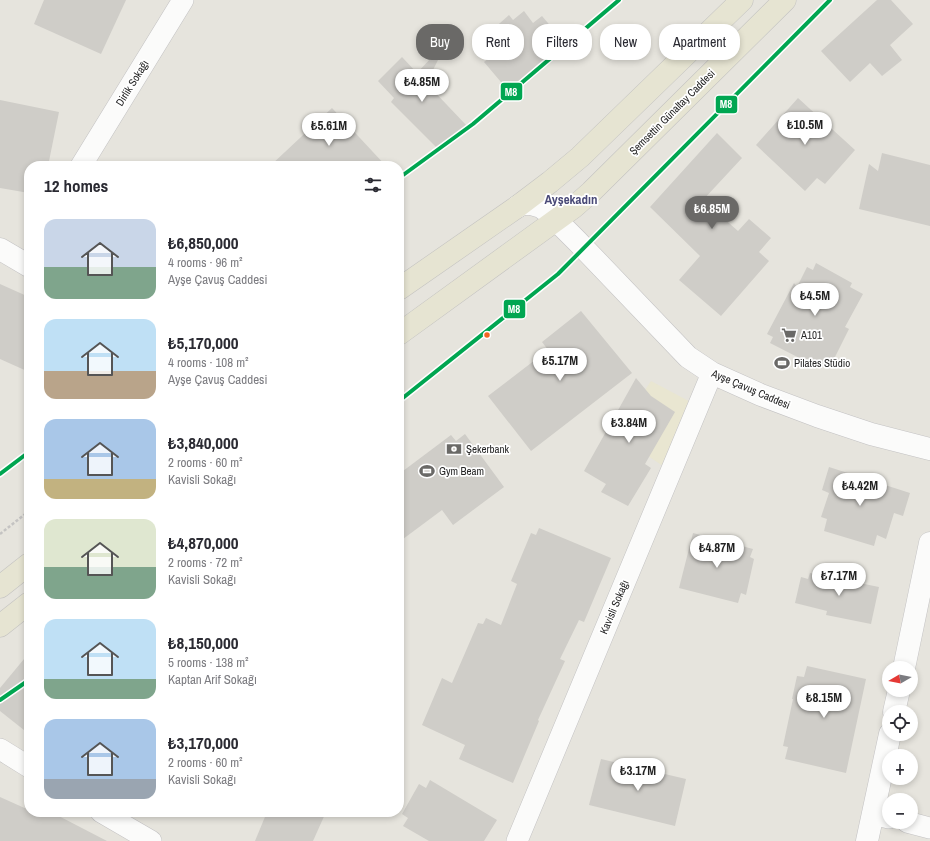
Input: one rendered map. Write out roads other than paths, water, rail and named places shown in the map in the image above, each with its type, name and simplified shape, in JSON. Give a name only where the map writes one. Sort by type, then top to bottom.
[{"type":"main road","points":[[404,285],[550,182],[580,157],[742,0]]},
{"type":"main road","name":"Şemsettin Günaltay Caddesi","points":[[404,330],[574,207],[785,0]]},
{"type":"main road","points":[[0,587],[24,568]]},
{"type":"main road","points":[[0,626],[24,607]]},
{"type":"street","name":"Dirlik Sokağı","points":[[84,161],[183,0]]},
{"type":"street","points":[[517,206],[531,204],[538,206],[557,220]]},
{"type":"street","name":"Ayşe Çavuş Caddesi","points":[[557,220],[688,357],[712,373],[761,395],[810,413],[871,434],[930,449]]},
{"type":"street","points":[[0,249],[24,259]]},
{"type":"street","name":"Kavisli Sokağı","points":[[517,841],[712,373]]},
{"type":"street","points":[[905,661],[930,543]]},
{"type":"street","points":[[867,841],[881,816],[889,741]]},
{"type":"street","points":[[0,749],[24,764]]},
{"type":"street","points":[[108,817],[140,838]]},
{"type":"street","points":[[918,825],[930,828]]},
{"type":"place","name":"A101","points":[[789,335]]},
{"type":"place","name":"Pilates Stüdio","points":[[782,363]]},
{"type":"place","name":"Şekerbank","points":[[454,449]]},
{"type":"place","name":"Gym Beam","points":[[427,471]]},
{"type":"district","name":"Ayşekadın","points":[[571,199]]}]
